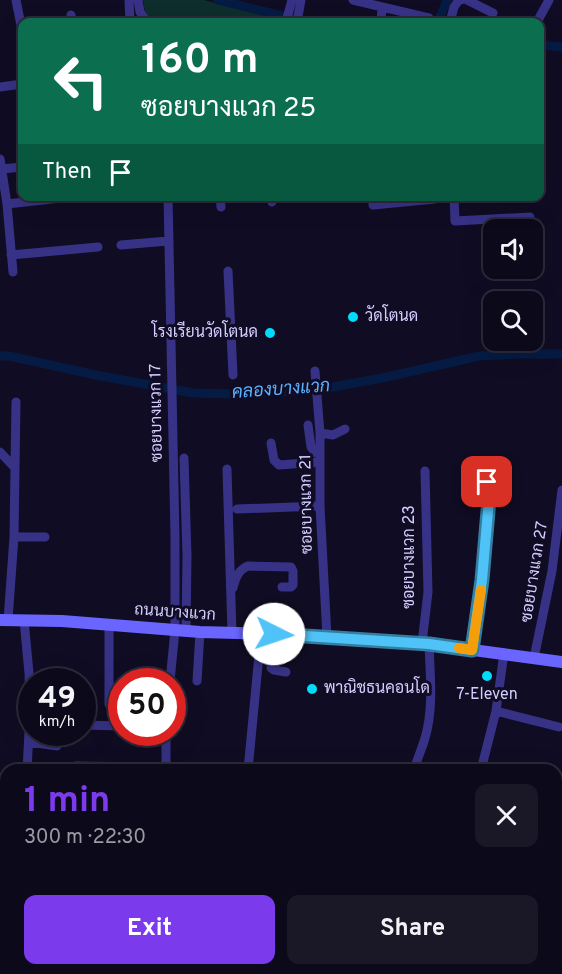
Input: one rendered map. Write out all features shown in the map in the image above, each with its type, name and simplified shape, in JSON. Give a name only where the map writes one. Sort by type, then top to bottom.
[{"type":"main road","name":"ถนนบางแวก","points":[[4,620],[62,621],[200,632],[425,644],[562,662]]},
{"type":"street","points":[[16,0],[20,18]]},
{"type":"street","points":[[287,18],[292,0]]},
{"type":"street","points":[[298,18],[302,0]]},
{"type":"street","points":[[353,0],[429,18]]},
{"type":"street","points":[[451,18],[454,7],[461,0]]},
{"type":"street","points":[[467,0],[493,13]]},
{"type":"street","points":[[539,18],[549,0]]},
{"type":"street","points":[[130,18],[132,2]]},
{"type":"street","points":[[132,2],[136,18]]},
{"type":"street","points":[[132,2],[144,18]]},
{"type":"street","points":[[381,18],[382,7]]},
{"type":"street","points":[[0,87],[18,85]]},
{"type":"street","points":[[13,272],[1,164],[18,166]]},
{"type":"street","name":"ซอยบางแวก 17","points":[[168,201],[171,376],[181,630]]},
{"type":"street","points":[[220,201],[221,207]]},
{"type":"street","points":[[454,201],[455,220],[530,217]]},
{"type":"street","points":[[121,245],[168,241]]},
{"type":"street","points":[[0,249],[11,252],[98,247]]},
{"type":"street","points":[[228,271],[233,375]]},
{"type":"street","name":"ซอยบางแวก 21","points":[[315,371],[320,434],[320,506],[327,637]]},
{"type":"street","points":[[4,620],[14,537],[16,402]]},
{"type":"street","points":[[308,425],[310,447],[320,457]]},
{"type":"street","points":[[320,434],[333,435],[345,429]]},
{"type":"street","points":[[271,442],[274,460],[279,465],[320,457]]},
{"type":"street","points":[[0,452],[15,468]]},
{"type":"street","points":[[173,668],[181,630],[187,556],[184,458]]},
{"type":"street","points":[[227,469],[232,633]]},
{"type":"street","name":"ซอยบางแวก 23","points":[[416,764],[425,737],[431,694],[425,644],[428,592],[425,471]]},
{"type":"street","points":[[472,650],[482,580],[490,488],[487,482],[475,480]]},
{"type":"street","name":"ซอยบางแวก 27","points":[[534,658],[552,571],[562,490]]},
{"type":"street","points":[[237,509],[320,506]]},
{"type":"street","points":[[14,537],[45,537]]},
{"type":"street","points":[[232,595],[238,574],[248,567],[291,567],[293,585],[291,588],[282,587]]},
{"type":"street","points":[[24,620],[29,668]]},
{"type":"street","points":[[109,626],[109,668]]},
{"type":"street","points":[[197,681],[200,632]]},
{"type":"street","points":[[267,634],[272,668],[286,672]]},
{"type":"street","points":[[250,764],[258,675],[267,634]]},
{"type":"street","points":[[483,764],[496,711],[504,653]]},
{"type":"street","points":[[496,711],[559,727]]},
{"type":"street","points":[[27,764],[29,746]]},
{"type":"street","points":[[166,746],[166,764]]},
{"type":"green space","points":[[143,0],[204,0],[274,18],[149,18],[145,12]]},
{"type":"waterway","points":[[218,0],[292,18]]},
{"type":"waterway","points":[[440,18],[447,0]]},
{"type":"waterway","points":[[544,45],[562,47]]},
{"type":"waterway","name":"คลองบางแวก","points":[[0,356],[193,393],[236,394],[333,387],[479,356],[562,354]]},
{"type":"slow traffic","points":[[459,648],[472,650],[481,590]]},
{"type":"place","name":"วัดโตนด","points":[[353,317]]},
{"type":"place","name":"โรงเรียนวัดโตนด","points":[[270,333]]},
{"type":"place","name":"7-Eleven","points":[[487,676]]},
{"type":"place","name":"พาณิชธนคอนโด","points":[[312,689]]},
{"type":"route","points":[[274,634],[429,644],[472,650],[486,543],[490,488],[487,482]]}]
